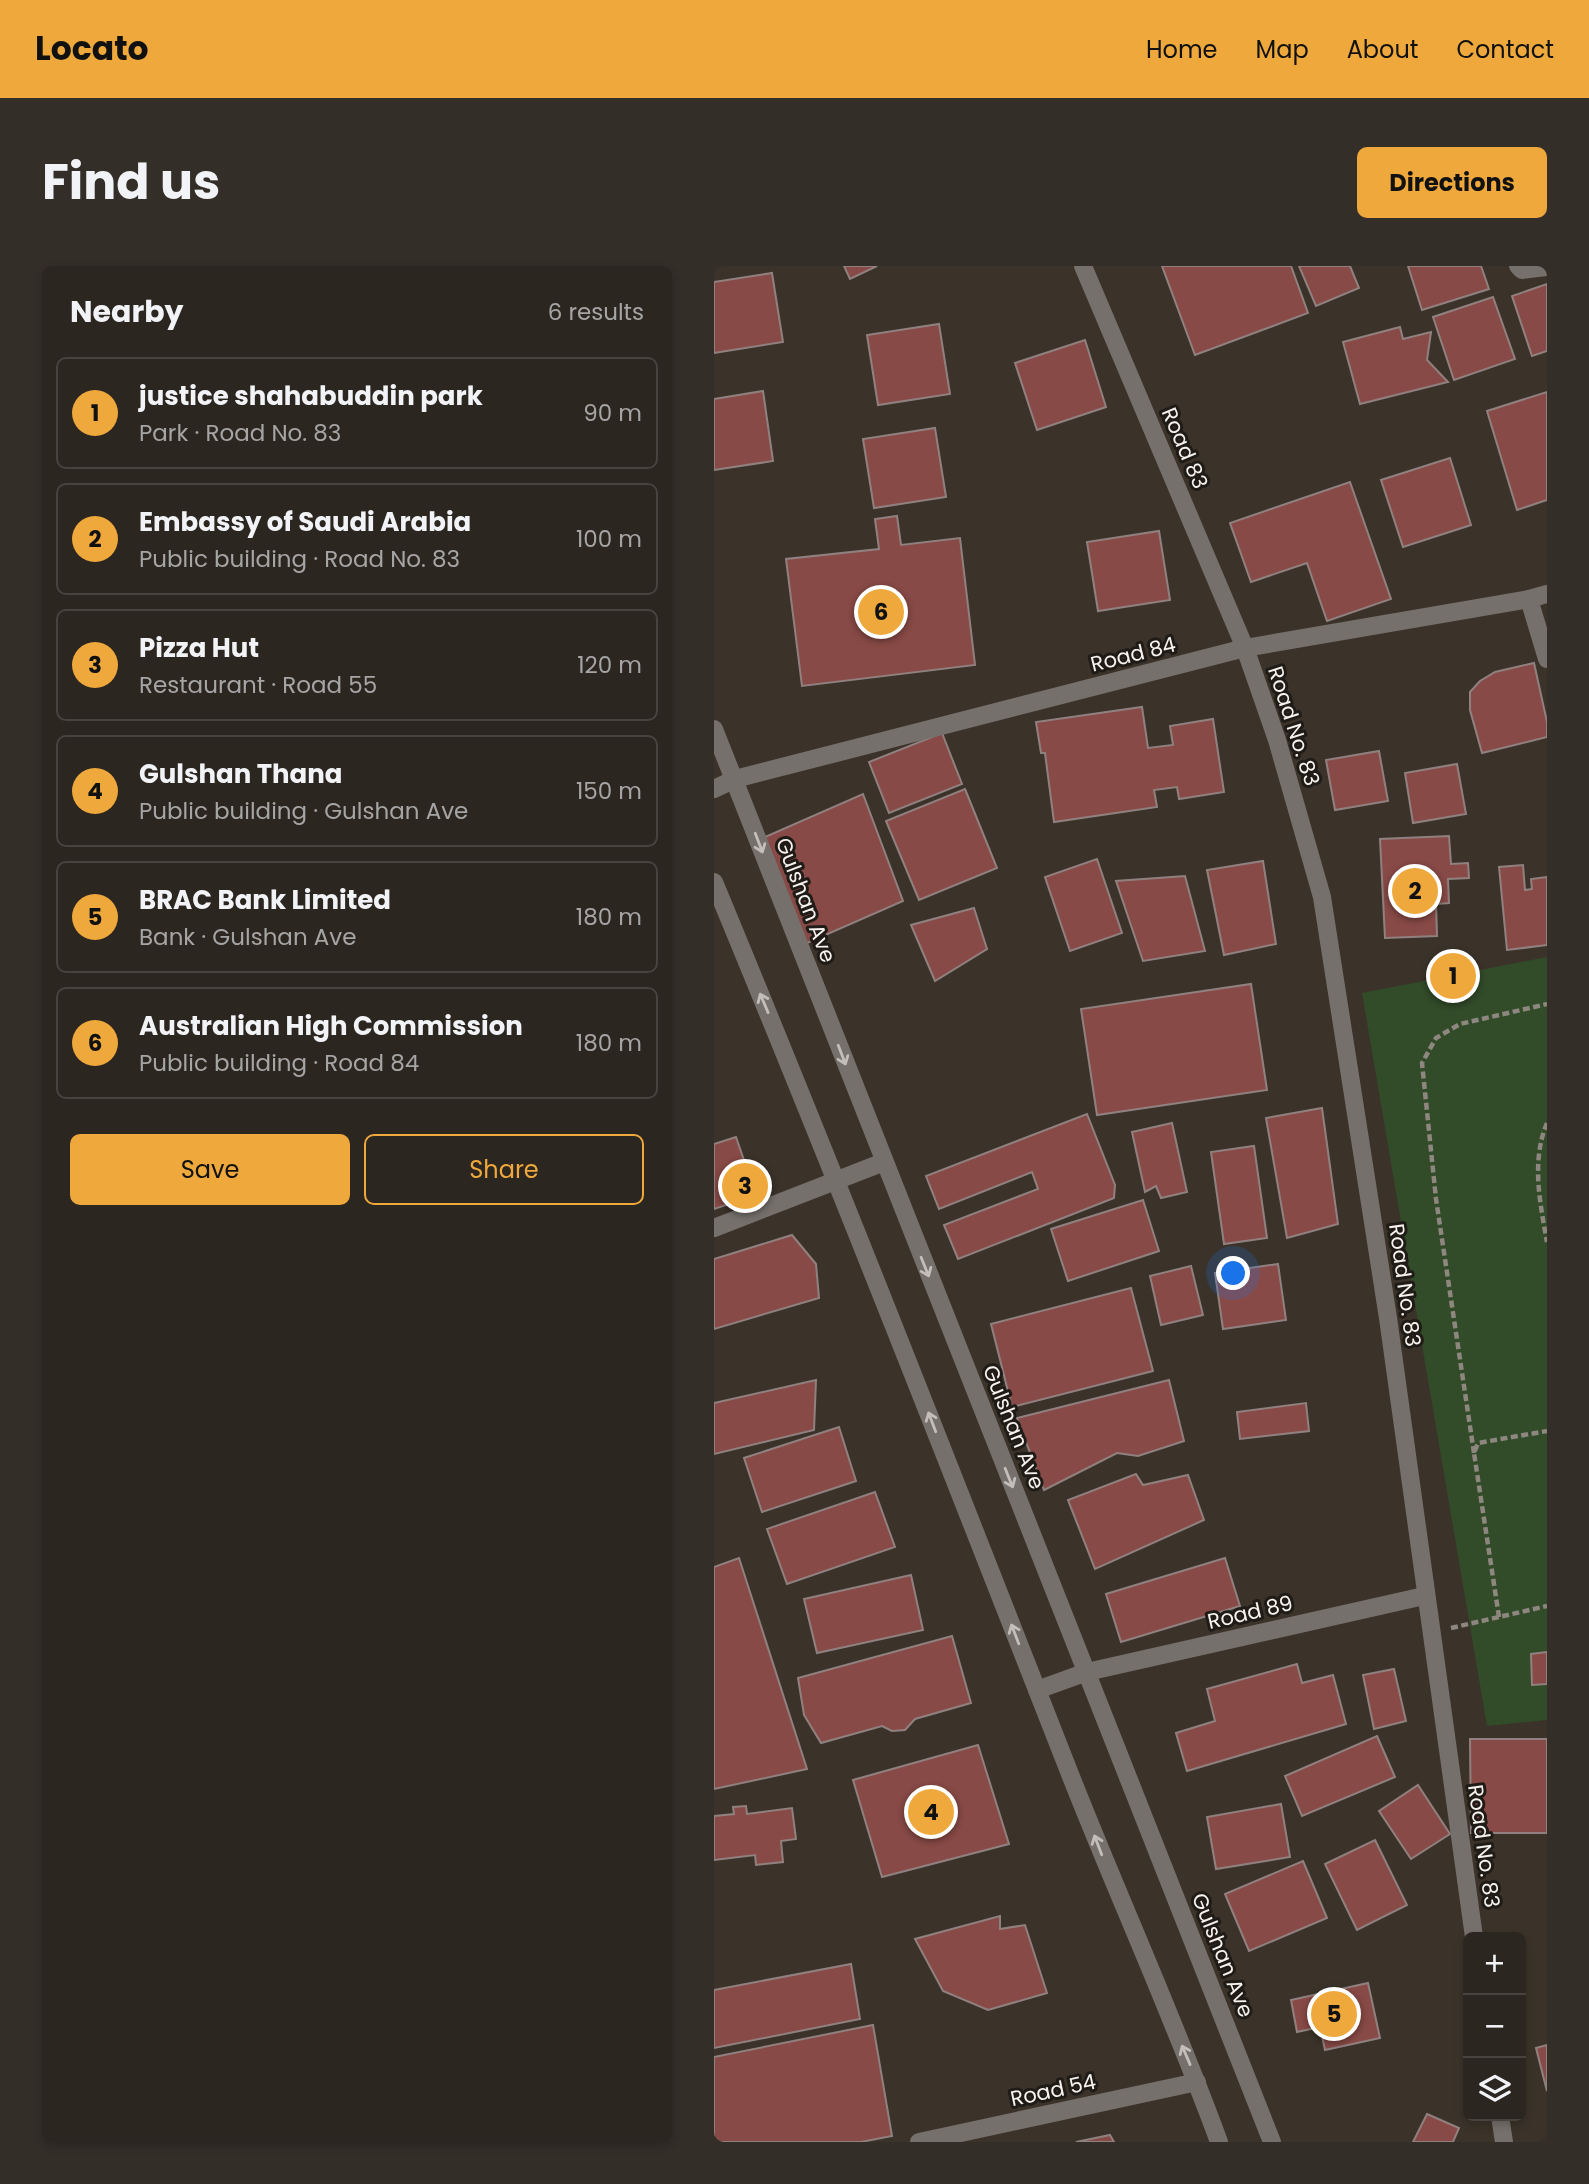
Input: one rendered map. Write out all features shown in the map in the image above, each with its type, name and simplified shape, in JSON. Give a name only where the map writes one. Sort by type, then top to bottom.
[{"type":"street","name":"Road 83","points":[[1083,266],[1245,648]]},
{"type":"street","points":[[1520,268],[1547,267]]},
{"type":"street","name":"Road 84","points":[[714,789],[735,779],[1245,648],[1529,600],[1547,594]]},
{"type":"street","points":[[1529,600],[1547,659]]},
{"type":"street","name":"Road No. 83","points":[[1245,648],[1277,740],[1322,897],[1388,1318],[1424,1596],[1473,1932]]},
{"type":"street","name":"Gulshan Ave","points":[[714,729],[1272,2142]]},
{"type":"street","points":[[714,882],[837,1179],[1125,1913],[1197,2082],[1219,2142]]},
{"type":"street","points":[[714,1228],[884,1162]]},
{"type":"street","name":"Road 89","points":[[1037,1690],[1087,1672],[1424,1596]]},
{"type":"street","name":"Road 54","points":[[919,2142],[1197,2082]]},
{"type":"street","points":[[1501,2121],[1504,2142]]},
{"type":"path","points":[[1499,1617],[1436,1199],[1422,1063],[1436,1038],[1460,1024],[1547,1004]]},
{"type":"path","points":[[1547,1123],[1538,1143],[1539,1195],[1547,1242]]},
{"type":"path","points":[[1474,1453],[1478,1443],[1547,1431]]},
{"type":"path","points":[[1430,1632],[1547,1606]]},
{"type":"green space","points":[[1547,957],[1547,1720],[1487,1726],[1362,993]]},
{"type":"building","points":[[844,266],[877,266],[850,279]]},
{"type":"building","points":[[1162,266],[1291,266],[1308,313],[1195,355]]},
{"type":"building","points":[[1299,266],[1350,266],[1359,288],[1316,306]]},
{"type":"building","points":[[1408,266],[1481,266],[1489,289],[1422,310]]},
{"type":"building","points":[[772,273],[783,342],[714,353],[714,282]]},
{"type":"building","points":[[1547,284],[1547,351],[1532,356],[1512,296]]},
{"type":"building","points":[[1493,297],[1515,359],[1454,380],[1433,317]]},
{"type":"building","points":[[939,324],[950,394],[878,405],[867,335]]},
{"type":"building","points":[[1400,327],[1403,339],[1431,332],[1427,360],[1448,382],[1360,404],[1343,342]]},
{"type":"building","points":[[1085,340],[1106,407],[1037,430],[1015,363]]},
{"type":"building","points":[[763,391],[773,461],[714,470],[714,399]]},
{"type":"building","points":[[1547,392],[1547,500],[1517,510],[1487,411]]},
{"type":"building","points":[[935,428],[946,497],[874,508],[863,439]]},
{"type":"building","points":[[1450,458],[1471,525],[1403,547],[1381,480]]},
{"type":"building","points":[[1350,482],[1391,599],[1327,621],[1307,563],[1251,582],[1230,523]]},
{"type":"building","points":[[897,516],[901,545],[960,538],[975,665],[802,686],[786,559],[879,549],[875,519]]},
{"type":"building","points":[[1159,531],[1170,600],[1098,611],[1087,542]]},
{"type":"building","points":[[1534,663],[1547,722],[1547,737],[1482,753],[1470,710],[1470,692],[1480,681],[1495,672]]},
{"type":"building","points":[[1142,707],[1148,748],[1173,745],[1170,726],[1213,719],[1224,792],[1179,799],[1177,787],[1154,790],[1157,807],[1054,822],[1045,753],[1041,753],[1036,722]]},
{"type":"building","points":[[942,733],[962,784],[889,813],[869,762]]},
{"type":"building","points":[[1379,751],[1388,801],[1335,810],[1326,760]]},
{"type":"building","points":[[1457,764],[1466,814],[1413,823],[1405,773]]},
{"type":"building","points":[[965,789],[997,868],[919,900],[886,821]]},
{"type":"building","points":[[863,794],[903,901],[805,944],[765,837]]},
{"type":"building","points":[[1449,836],[1451,864],[1468,863],[1469,878],[1448,879],[1449,903],[1436,904],[1437,936],[1385,938],[1380,839]]},
{"type":"building","points":[[1097,859],[1122,933],[1070,951],[1045,877]]},
{"type":"building","points":[[1263,861],[1276,944],[1224,955],[1207,870]]},
{"type":"building","points":[[1523,865],[1525,890],[1532,889],[1531,879],[1547,877],[1547,945],[1507,950],[1499,867]]},
{"type":"building","points":[[1185,876],[1205,951],[1143,961],[1116,881]]},
{"type":"building","points":[[974,908],[987,949],[935,981],[911,925]]},
{"type":"building","points":[[1251,984],[1267,1090],[1097,1115],[1081,1009]]},
{"type":"building","points":[[1322,1108],[1338,1224],[1287,1238],[1266,1118]]},
{"type":"building","points":[[1087,1114],[1115,1185],[1114,1198],[958,1259],[944,1225],[1038,1189],[1032,1172],[939,1209],[926,1176]]},
{"type":"building","points":[[1172,1123],[1187,1192],[1161,1198],[1156,1186],[1145,1192],[1132,1132]]},
{"type":"building","points":[[736,1137],[756,1195],[714,1209],[714,1144]]},
{"type":"building","points":[[1254,1146],[1267,1238],[1224,1244],[1211,1152]]},
{"type":"building","points":[[1143,1200],[1159,1251],[1068,1281],[1051,1229]]},
{"type":"building","points":[[792,1235],[816,1264],[819,1298],[714,1329],[714,1259]]},
{"type":"building","points":[[1278,1264],[1286,1320],[1223,1329],[1215,1273]]},
{"type":"building","points":[[1191,1266],[1203,1315],[1161,1325],[1150,1276]]},
{"type":"building","points":[[1131,1288],[1153,1371],[1012,1407],[991,1324]]},
{"type":"building","points":[[816,1380],[814,1430],[714,1454],[714,1403]]},
{"type":"building","points":[[1169,1380],[1184,1441],[1138,1456],[1117,1453],[1044,1490],[1017,1418]]},
{"type":"building","points":[[1306,1403],[1309,1431],[1240,1439],[1237,1412]]},
{"type":"building","points":[[839,1427],[856,1481],[762,1512],[744,1458]]},
{"type":"building","points":[[1136,1474],[1143,1485],[1188,1475],[1204,1520],[1095,1569],[1068,1500]]},
{"type":"building","points":[[875,1492],[895,1547],[787,1584],[767,1529]]},
{"type":"building","points":[[739,1558],[807,1769],[714,1789],[714,1567]]},
{"type":"building","points":[[1225,1558],[1240,1606],[1121,1642],[1106,1594]]},
{"type":"building","points":[[911,1575],[923,1630],[817,1653],[804,1599]]},
{"type":"building","points":[[952,1636],[971,1703],[915,1719],[905,1730],[892,1731],[882,1726],[821,1743],[804,1715],[798,1678]]},
{"type":"building","points":[[1547,1652],[1547,1684],[1532,1685],[1531,1654]]},
{"type":"building","points":[[1297,1664],[1302,1683],[1333,1675],[1346,1724],[1187,1771],[1176,1733],[1215,1721],[1207,1689]]},
{"type":"building","points":[[1394,1669],[1406,1721],[1374,1729],[1363,1675]]},
{"type":"building","points":[[1377,1736],[1395,1777],[1302,1816],[1285,1776]]},
{"type":"building","points":[[1470,1739],[1547,1739],[1547,1833],[1471,1833]]},
{"type":"building","points":[[978,1745],[1009,1844],[882,1877],[853,1780]]},
{"type":"building","points":[[1418,1785],[1450,1834],[1411,1859],[1379,1811]]},
{"type":"building","points":[[1281,1804],[1290,1857],[1216,1869],[1207,1817]]},
{"type":"building","points":[[746,1806],[747,1814],[792,1808],[796,1839],[781,1841],[783,1862],[756,1865],[755,1855],[714,1860],[714,1816],[734,1814],[733,1807]]},
{"type":"building","points":[[1375,1840],[1407,1905],[1357,1930],[1325,1864]]},
{"type":"building","points":[[1303,1861],[1327,1918],[1249,1951],[1225,1894]]},
{"type":"building","points":[[1000,1916],[1000,1929],[1025,1925],[1047,1993],[988,2010],[943,1991],[915,1939]]},
{"type":"building","points":[[851,1964],[860,2019],[714,2048],[714,1990]]},
{"type":"building","points":[[1368,1983],[1380,2038],[1325,2050],[1320,2027],[1297,2032],[1291,2000]]},
{"type":"building","points":[[873,2025],[892,2136],[861,2142],[714,2142],[714,2057]]},
{"type":"building","points":[[1547,2045],[1547,2091],[1536,2048]]},
{"type":"building","points":[[1427,2114],[1459,2128],[1453,2142],[1413,2142]]},
{"type":"building","points":[[1110,2135],[1114,2142],[1076,2142]]},
{"type":"place","name":"Australian High Commission","points":[[881,612]]},
{"type":"place","name":"Embassy of Saudi Arabia","points":[[1415,891]]},
{"type":"place","name":"justice shahabuddin park","points":[[1453,976]]},
{"type":"place","name":"Pizza Hut","points":[[745,1186]]},
{"type":"place","name":"Gulshan Thana","points":[[931,1812]]},
{"type":"place","name":"BRAC Bank Limited","points":[[1334,2014]]}]
